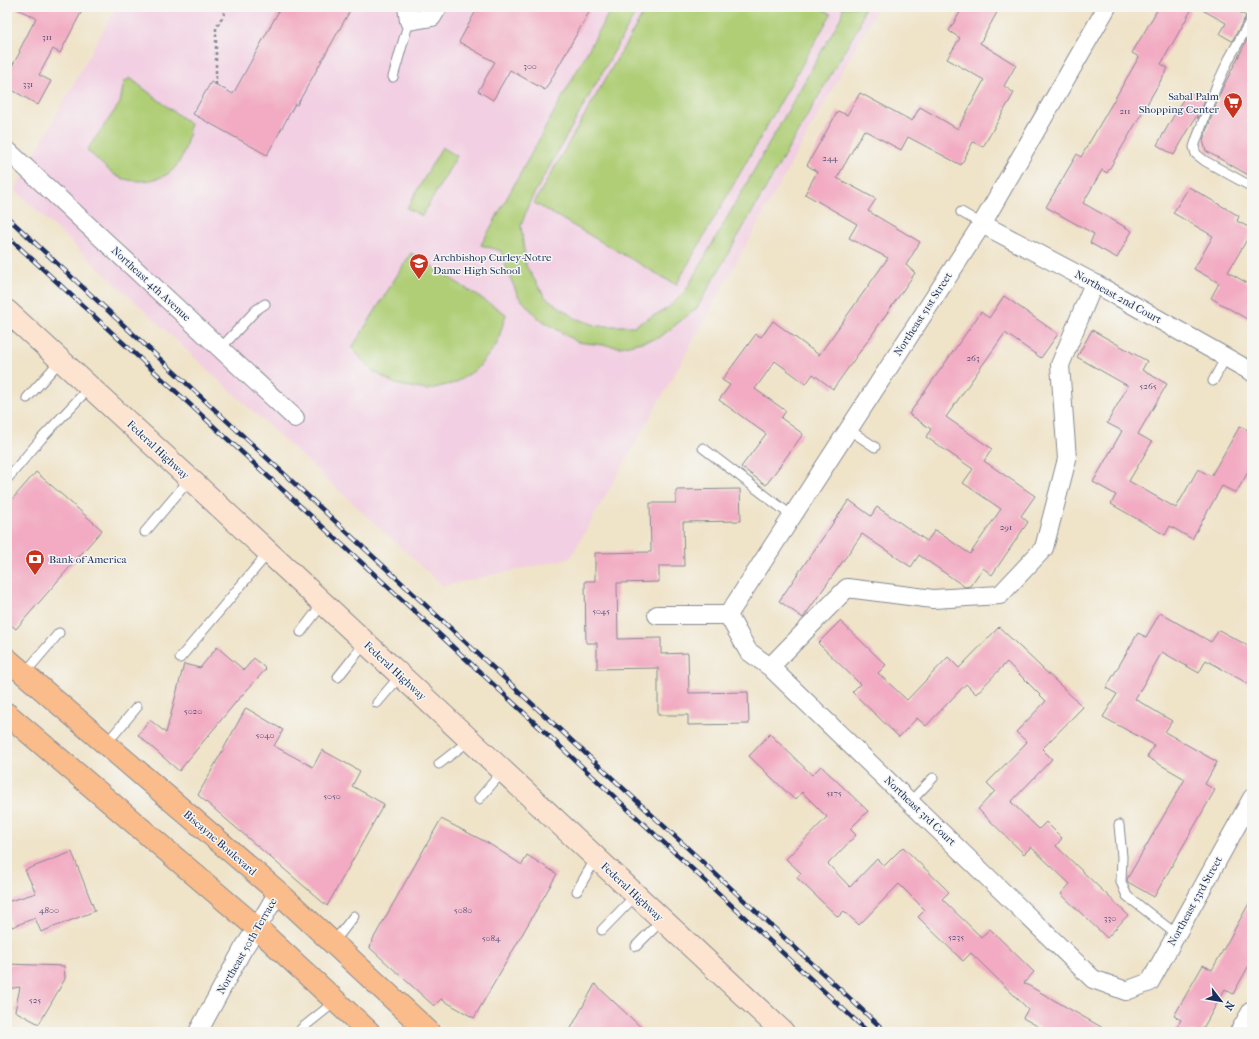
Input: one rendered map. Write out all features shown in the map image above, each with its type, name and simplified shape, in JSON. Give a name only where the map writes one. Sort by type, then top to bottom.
[{"type":"main road","name":"Biscayne Boulevard","points":[[7,659],[278,892],[429,1032]]},
{"type":"main road","points":[[7,714],[260,931],[369,1032]]},
{"type":"street","points":[[408,14],[432,17],[438,7]]},
{"type":"street","name":"Northeast 51st Street","points":[[728,615],[982,224],[1107,7]]},
{"type":"street","name":"Northeast 4th Avenue","points":[[7,150],[295,418]]},
{"type":"street","name":"Northeast 2nd Court","points":[[982,224],[1094,283],[1252,372]]},
{"type":"street","points":[[770,666],[847,588],[933,599],[1000,595],[1044,548],[1067,459],[1060,365],[1094,283]]},
{"type":"street","name":"Federal Highway","points":[[7,311],[190,479],[783,1032]]},
{"type":"street","points":[[657,615],[728,615]]},
{"type":"street","name":"Northeast 3rd Court","points":[[728,615],[748,651],[770,666],[1093,979],[1126,991]]},
{"type":"street","name":"Northeast 53rd Street","points":[[1126,991],[1150,982],[1252,798]]},
{"type":"street","name":"Northeast 50th Terrace","points":[[207,1032],[260,931],[278,892]]},
{"type":"street","name":"Northeast 50th Terrace","points":[[198,1032],[243,950],[260,931]]},
{"type":"street","points":[[1239,1032],[1252,1010]]},
{"type":"lane","points":[[393,77],[408,14]]},
{"type":"lane","points":[[1252,18],[1229,59],[1216,87],[1194,147],[1196,154],[1205,161],[1252,187]]},
{"type":"lane","points":[[961,212],[982,224]]},
{"type":"lane","points":[[220,349],[256,310],[265,304]]},
{"type":"lane","points":[[1213,381],[1226,357]]},
{"type":"lane","points":[[27,398],[61,360]]},
{"type":"lane","points":[[7,479],[90,387]]},
{"type":"lane","points":[[848,429],[875,447]]},
{"type":"lane","points":[[703,448],[792,516]]},
{"type":"lane","points":[[145,532],[190,479]]},
{"type":"lane","points":[[180,658],[268,552]]},
{"type":"lane","points":[[301,632],[322,603]]},
{"type":"lane","points":[[24,674],[60,633]]},
{"type":"lane","points":[[338,677],[365,642]]},
{"type":"lane","points":[[377,703],[400,676]]},
{"type":"lane","points":[[106,744],[138,707]]},
{"type":"lane","points":[[439,764],[470,740]]},
{"type":"lane","points":[[479,799],[503,771]]},
{"type":"lane","points":[[910,802],[933,778]]},
{"type":"lane","points":[[1119,825],[1122,857],[1121,882],[1127,896],[1176,934]]},
{"type":"lane","points":[[578,891],[596,858]]},
{"type":"lane","points":[[602,930],[636,895]]},
{"type":"lane","points":[[333,944],[354,916]]},
{"type":"lane","points":[[636,946],[662,920]]},
{"type":"lane","points":[[301,1029],[336,1001]]},
{"type":"path","points":[[216,84],[216,28],[228,7]]},
{"type":"shaded area","name":"Archbishop Curley-Notre Dame High School","points":[[116,7],[878,7],[669,384],[570,558],[443,586],[15,190]]},
{"type":"green space","points":[[612,7],[639,7],[529,203],[521,226],[526,266],[545,297],[575,318],[598,326],[634,326],[668,308],[686,290],[841,17],[843,7],[864,7],[860,24],[697,308],[659,338],[620,347],[577,342],[537,317],[518,296],[501,251],[481,245]]},
{"type":"green space","points":[[647,7],[819,7],[831,14],[676,285],[534,203]]},
{"type":"green space","points":[[130,78],[190,124],[186,146],[178,164],[172,171],[164,176],[154,179],[135,181],[118,177],[87,150],[120,103],[124,82]]},
{"type":"green space","points":[[442,147],[457,156],[422,216],[407,208]]},
{"type":"green space","points":[[411,253],[506,314],[497,344],[477,369],[455,383],[426,390],[395,384],[371,370],[352,348]]},
{"type":"building","points":[[13,7],[84,7],[60,53],[53,49],[39,75],[51,81],[38,105],[7,87],[7,75],[36,18]]},
{"type":"building","points":[[281,7],[352,7],[267,155],[193,114],[211,82],[233,94]]},
{"type":"building","points":[[478,7],[592,7],[545,90],[510,70],[493,100],[478,91],[495,62],[459,42]]},
{"type":"building","points":[[963,7],[1000,7],[980,43],[1016,65],[1004,86],[1014,93],[983,147],[973,142],[961,165],[908,137],[901,150],[864,130],[837,178],[876,199],[868,211],[920,242],[906,265],[915,273],[833,389],[813,374],[806,384],[775,361],[755,389],[786,411],[781,418],[803,434],[766,485],[741,467],[766,434],[719,400],[730,385],[722,380],[756,334],[761,337],[773,321],[819,355],[888,258],[849,238],[857,224],[805,194],[817,172],[807,165],[838,111],[847,115],[860,93],[912,121],[920,107],[958,129],[984,80],[947,59],[960,38],[949,31]]},
{"type":"building","points":[[1159,7],[1193,7],[1161,64],[1168,68],[1107,173],[1102,170],[1083,203],[1132,231],[1117,258],[1090,243],[1094,234],[1046,207],[1077,154],[1081,157],[1139,57],[1132,53]]},
{"type":"building","points":[[1197,7],[1231,7],[1246,16],[1232,41],[1220,34],[1226,23]]},
{"type":"building","name":"Sabal Palm Shopping Center","points":[[1252,30],[1252,177],[1206,151],[1203,140],[1222,89]]},
{"type":"building","points":[[1188,91],[1205,100],[1198,119],[1197,115],[1174,155],[1157,145]]},
{"type":"building","points":[[1189,187],[1239,216],[1237,221],[1252,229],[1228,272],[1252,286],[1252,322],[1211,298],[1219,283],[1194,269],[1213,236],[1173,213]]},
{"type":"building","points":[[1004,296],[1058,334],[1041,358],[1005,333],[946,417],[992,449],[984,461],[1035,496],[1021,516],[1028,522],[992,575],[983,568],[970,586],[965,587],[919,555],[911,567],[862,534],[803,618],[779,601],[849,500],[871,516],[877,507],[927,541],[935,530],[970,554],[1001,509],[963,483],[973,469],[926,437],[931,429],[909,414],[981,312],[989,318]]},
{"type":"building","points":[[1092,330],[1147,361],[1142,370],[1167,384],[1138,434],[1152,442],[1129,481],[1176,508],[1198,469],[1211,476],[1240,426],[1252,432],[1252,465],[1236,493],[1222,486],[1192,539],[1170,526],[1165,535],[1111,504],[1116,495],[1093,482],[1122,431],[1107,423],[1128,386],[1077,357]]},
{"type":"building","name":"Bank of America","points":[[36,472],[102,530],[16,629],[7,622],[7,505]]},
{"type":"building","points":[[740,489],[741,521],[683,522],[684,566],[659,566],[659,582],[617,583],[618,639],[661,638],[661,654],[688,653],[689,693],[748,692],[749,724],[688,725],[688,715],[658,715],[658,668],[597,669],[597,643],[586,643],[585,581],[595,581],[595,553],[651,552],[650,503],[676,503],[676,490]]},
{"type":"building","points":[[1160,613],[1211,642],[1219,630],[1252,648],[1252,686],[1206,660],[1199,673],[1162,652],[1135,699],[1172,721],[1165,732],[1217,762],[1205,784],[1215,790],[1154,897],[1128,882],[1127,879],[1185,779],[1147,757],[1154,745],[1103,717],[1117,694],[1106,688],[1138,633],[1146,637]]},
{"type":"building","points":[[840,621],[886,665],[878,673],[907,700],[948,657],[959,668],[999,627],[1083,707],[1042,749],[1052,759],[1011,802],[1039,829],[1046,822],[1062,838],[1056,846],[1128,915],[1107,938],[1061,894],[1070,884],[1031,847],[1024,854],[978,809],[995,791],[987,783],[1027,742],[1016,732],[1046,701],[1007,662],[976,694],[966,684],[926,726],[917,718],[899,737],[852,692],[860,684],[818,643]]},
{"type":"building","points":[[217,647],[244,670],[254,658],[266,669],[236,702],[179,771],[138,735],[150,720],[166,733],[184,664],[200,668]]},
{"type":"building","points":[[246,708],[283,730],[274,746],[313,767],[322,750],[360,771],[352,786],[384,804],[327,906],[198,795]]},
{"type":"building","points":[[770,734],[812,775],[821,766],[868,811],[850,829],[856,835],[828,864],[850,887],[877,859],[884,866],[903,847],[949,892],[942,899],[981,937],[990,929],[1034,972],[1024,983],[1110,1032],[1048,1032],[1023,1018],[1028,1009],[971,953],[963,961],[918,917],[925,910],[899,884],[859,925],[844,911],[838,917],[797,878],[801,873],[786,859],[827,817],[802,792],[795,800],[749,756]]},
{"type":"building","points":[[441,819],[488,843],[522,865],[527,855],[557,874],[474,1018],[441,999],[434,1006],[370,948],[372,941]]},
{"type":"building","points":[[72,852],[95,911],[41,932],[35,918],[12,927],[7,915],[7,902],[36,893],[25,870]]},
{"type":"building","points":[[1252,898],[1252,960],[1233,994],[1225,989],[1201,1032],[1174,1032],[1181,1020],[1174,1016],[1203,965],[1212,970]]},
{"type":"building","points":[[7,964],[64,966],[65,979],[39,1024],[15,1011],[20,987],[7,989]]},
{"type":"building","points":[[595,984],[646,1032],[569,1032]]},
{"type":"railway","points":[[7,217],[886,1032]]},
{"type":"railway","points":[[7,236],[868,1032]]},
{"type":"place","name":"Sabal Palm Shopping Center","points":[[1233,119]]},
{"type":"place","name":"Archbishop Curley-Notre Dame High School","points":[[419,280]]},
{"type":"place","name":"Bank of America","points":[[35,576]]}]
